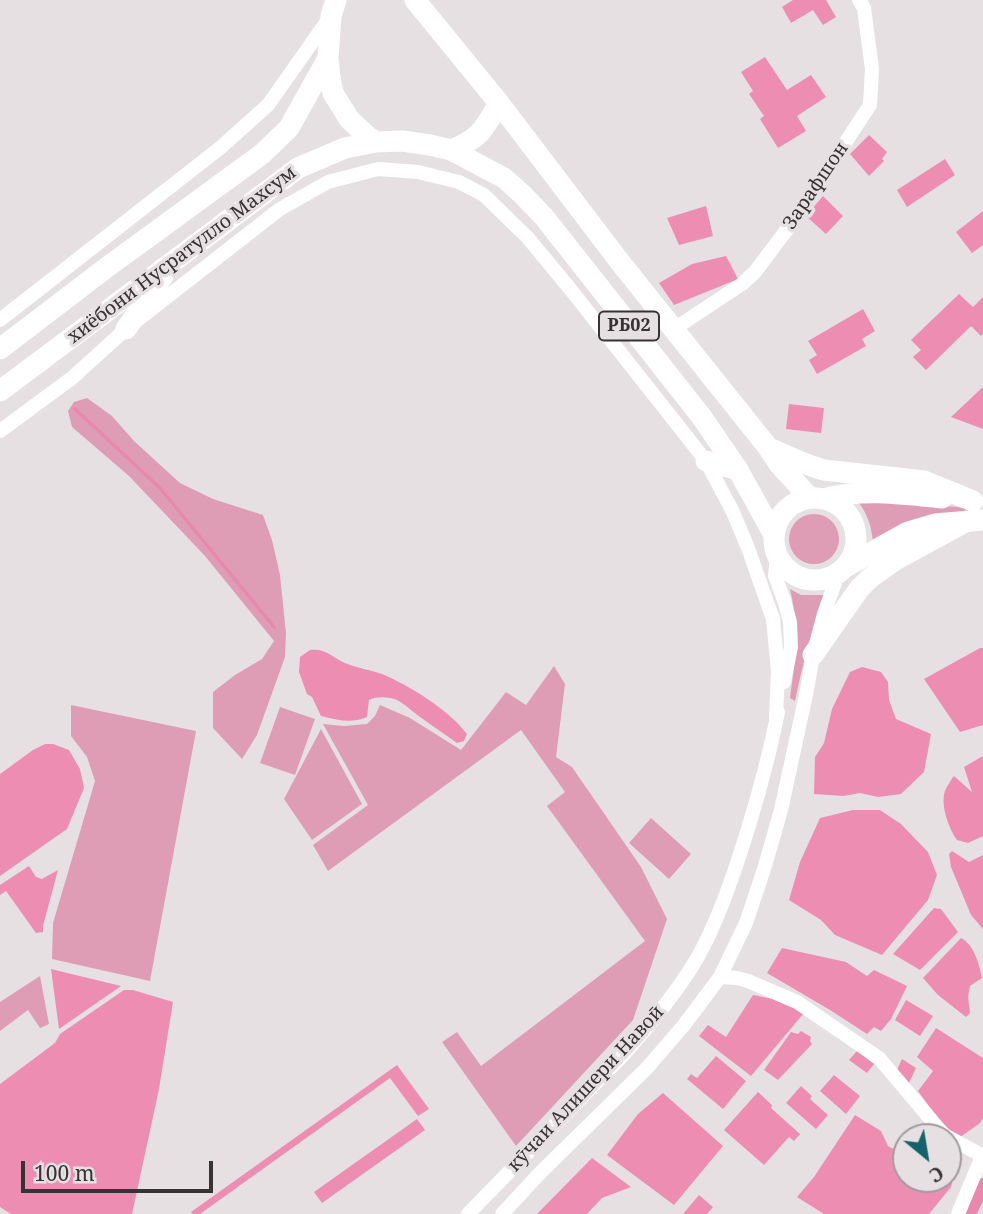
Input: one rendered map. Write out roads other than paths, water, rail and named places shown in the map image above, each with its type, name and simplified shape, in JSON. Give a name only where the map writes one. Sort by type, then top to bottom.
[{"type":"highway","points":[[415,0],[499,103],[478,136],[451,150]]},
{"type":"highway","points":[[334,8],[328,58],[333,93],[349,119],[376,142]]},
{"type":"highway","name":"хиёбони Нусратулло Махсум","points":[[0,349],[262,153],[289,128],[328,58]]},
{"type":"highway","name":"РБ02","points":[[499,103],[779,464],[816,498],[833,502],[849,515],[854,525],[856,546],[853,556],[843,570]]},
{"type":"highway","name":"хиёбони Нусратулло Махсум","points":[[0,391],[298,168],[345,148],[376,142],[402,141],[451,150]]},
{"type":"highway","name":"РБ02","points":[[451,150],[504,178],[544,217],[701,416],[738,470],[774,535],[778,557]]},
{"type":"highway","points":[[126,329],[173,261]]},
{"type":"highway","points":[[767,446],[797,462],[824,470],[924,481],[977,511]]},
{"type":"highway","points":[[706,461],[738,470]]},
{"type":"highway","points":[[774,535],[782,514],[799,501],[857,492],[918,495],[977,511]]},
{"type":"highway","points":[[778,557],[783,566],[804,579],[827,579],[908,532],[977,511]]},
{"type":"highway","points":[[813,655],[859,589],[870,578],[977,511]]},
{"type":"street","name":"Зарафшон","points":[[674,329],[742,284],[755,272],[797,216],[870,105],[872,69],[864,8],[859,0]]},
{"type":"street","points":[[0,320],[220,148],[268,105],[334,8]]},
{"type":"street","points":[[0,431],[72,379],[126,329],[280,209],[328,181],[378,169],[418,172],[459,182],[484,195],[528,237],[706,461],[733,512],[773,618],[778,671],[776,718]]},
{"type":"street","name":"кӯчаи Алишери Навоӣ","points":[[467,1214],[624,1054],[648,1026],[694,964],[716,922],[751,823],[791,647],[790,622],[775,576],[778,557]]},
{"type":"street","name":"кӯчаи Алишери Навоӣ","points":[[502,1214],[647,1068],[720,977],[746,923],[765,866],[780,810],[813,655],[824,614],[843,570]]},
{"type":"street","points":[[720,977],[748,981],[797,1002],[879,1058],[934,1123]]},
{"type":"street","points":[[958,1214],[983,1155],[962,1144]]},
{"type":"waterway","points":[[75,409],[160,488],[274,627]]},
{"type":"waterway","points":[[969,1214],[983,1185]]}]
